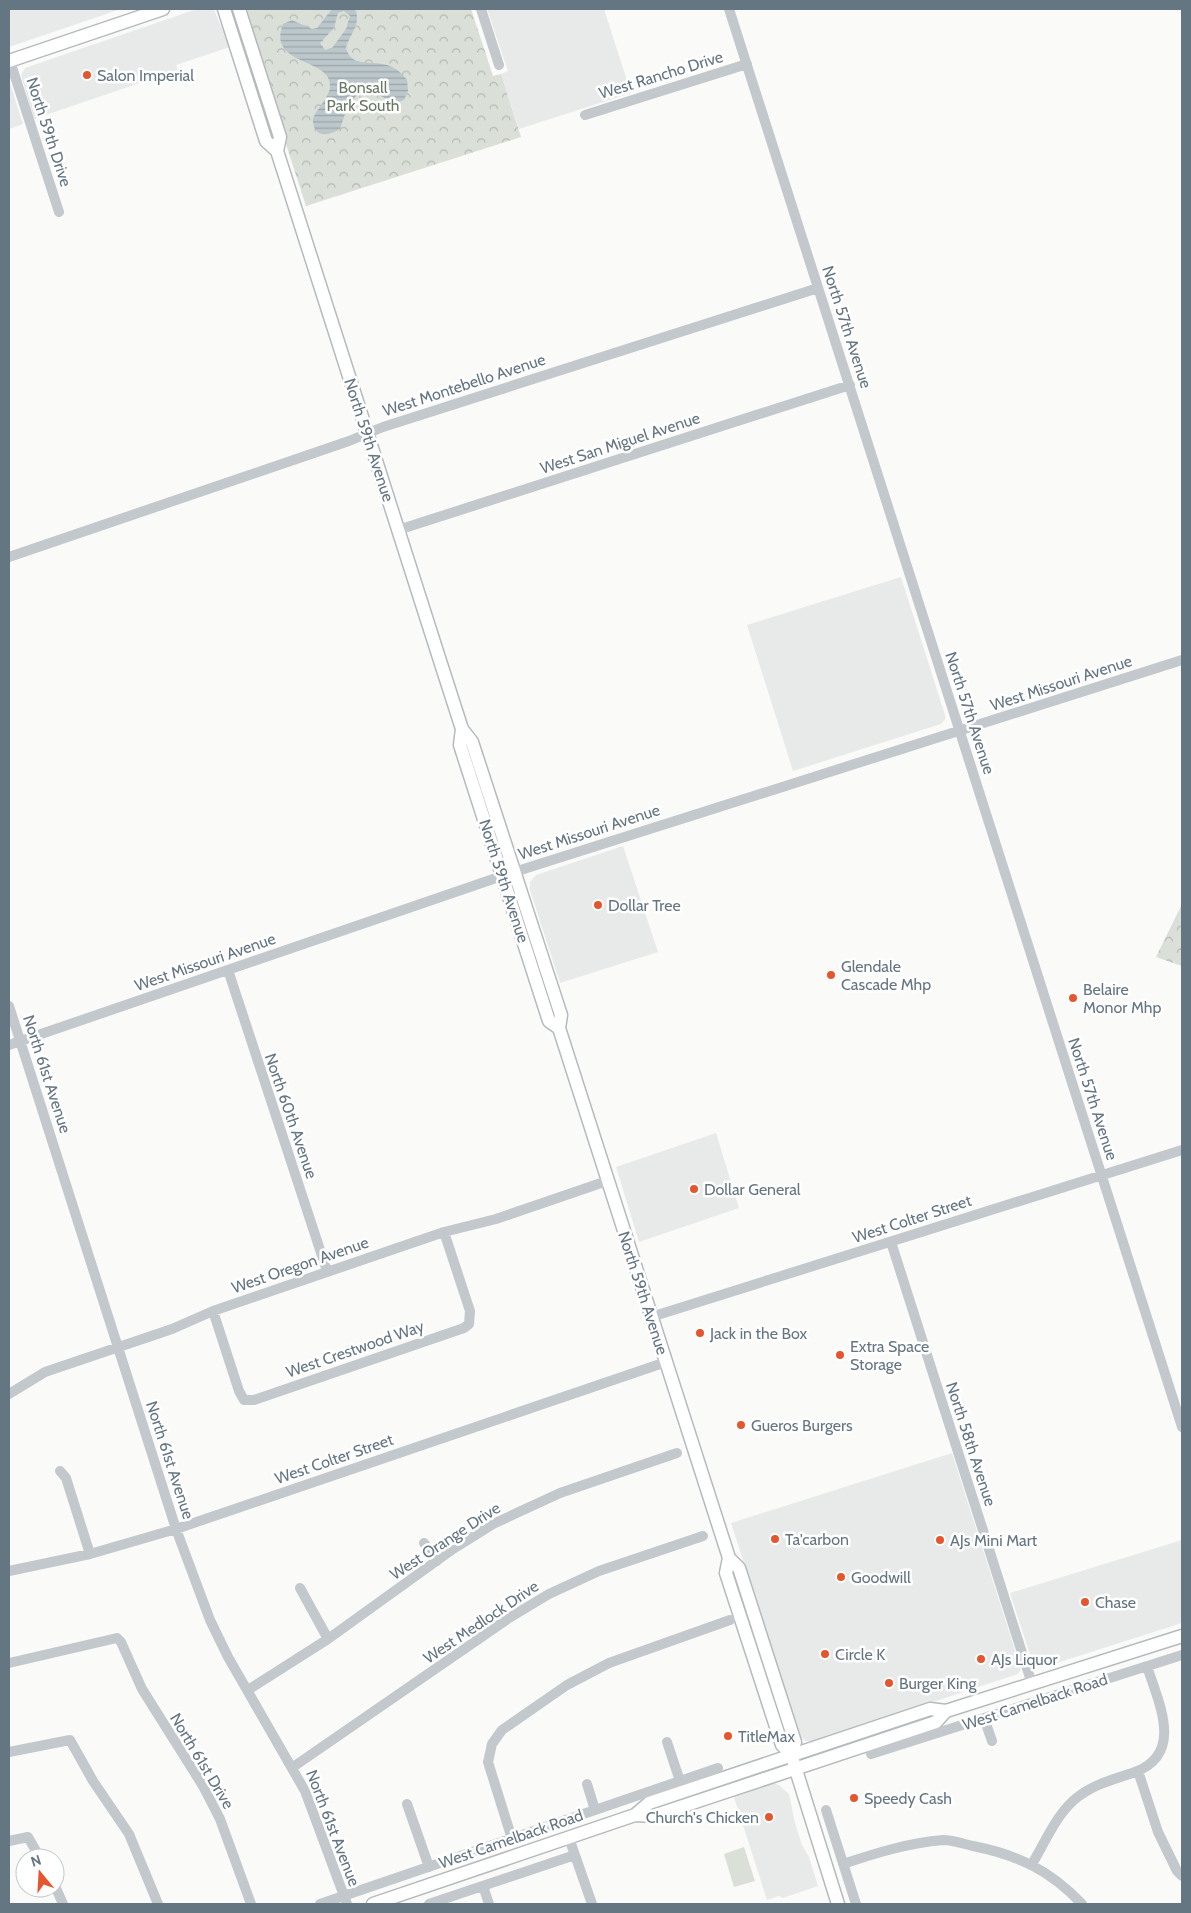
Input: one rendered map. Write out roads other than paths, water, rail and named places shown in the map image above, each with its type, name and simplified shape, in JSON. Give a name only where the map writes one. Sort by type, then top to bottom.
[{"type":"main road","points":[[9,61],[163,9]]},
{"type":"main road","name":"North 59th Avenue","points":[[224,9],[266,141],[277,151]]},
{"type":"main road","name":"North 59th Avenue","points":[[239,9],[280,137],[277,151],[398,530],[462,729],[472,742],[515,872],[561,1015],[558,1028],[729,1558],[738,1568],[795,1742],[791,1754],[838,1904]]},
{"type":"main road","name":"North 59th Avenue","points":[[462,729],[460,745],[502,876],[549,1021],[558,1028]]},
{"type":"main road","name":"West Camelback Road","points":[[382,1903],[635,1815],[649,1803],[704,1778],[791,1754],[930,1709],[946,1711],[1182,1636]]},
{"type":"main road","name":"West Camelback Road","points":[[635,1815],[653,1816],[795,1769],[886,1744],[936,1722],[946,1711]]},
{"type":"street","points":[[481,9],[499,65]]},
{"type":"street","name":"North 57th Avenue","points":[[729,9],[1182,1427]]},
{"type":"street","name":"North 59th Drive","points":[[9,61],[59,212]]},
{"type":"street","name":"West Rancho Drive","points":[[585,115],[747,64]]},
{"type":"street","name":"West Montebello Avenue","points":[[9,557],[349,441],[367,433],[818,288]]},
{"type":"street","name":"West San Miguel Avenue","points":[[398,530],[850,385]]},
{"type":"street","name":"West Missouri Avenue","points":[[9,1045],[502,876],[1182,660]]},
{"type":"street","name":"North 60th Avenue","points":[[228,970],[328,1271]]},
{"type":"street","name":"North 61st Avenue","points":[[9,1006],[176,1529],[210,1620],[293,1767],[310,1804],[346,1900]]},
{"type":"street","name":"West Colter Street","points":[[651,1317],[1182,1150]]},
{"type":"street","name":"West Oregon Avenue","points":[[9,1394],[45,1372],[180,1326],[213,1310],[444,1232],[496,1219],[607,1181]]},
{"type":"street","name":"West Crestwood Way","points":[[213,1310],[239,1391],[244,1400],[254,1400],[464,1328],[469,1324],[471,1318],[444,1232]]},
{"type":"street","name":"North 58th Avenue","points":[[890,1242],[1032,1684]]},
{"type":"street","name":"West Colter Street","points":[[9,1571],[90,1554],[176,1529],[666,1362]]},
{"type":"street","name":"West Orange Drive","points":[[248,1690],[328,1639],[492,1524],[533,1505],[614,1473],[677,1453]]},
{"type":"street","points":[[60,1471],[66,1478],[90,1554]]},
{"type":"street","name":"West Medlock Drive","points":[[293,1767],[508,1618],[549,1594],[599,1571],[703,1536]]},
{"type":"street","points":[[424,1543],[437,1561]]},
{"type":"street","points":[[300,1588],[328,1639]]},
{"type":"street","points":[[512,1839],[488,1762],[492,1744],[502,1730],[567,1685],[610,1663],[730,1620]]},
{"type":"street","name":"North 61st Drive","points":[[9,1663],[117,1638],[126,1649],[142,1689],[202,1786],[220,1819],[251,1904]]},
{"type":"street","name":"West Camelback Road","points":[[871,1754],[886,1744],[984,1718],[1182,1655]]},
{"type":"street","points":[[1032,1864],[1059,1817],[1074,1800],[1098,1785],[1138,1771],[1152,1763],[1159,1754],[1166,1732],[1147,1666]]},
{"type":"street","points":[[984,1718],[992,1741]]},
{"type":"street","points":[[9,1752],[70,1740],[93,1781],[129,1834],[158,1904]]},
{"type":"street","points":[[667,1742],[680,1781]]},
{"type":"street","name":"West Camelback Road","points":[[320,1904],[346,1900],[429,1867],[680,1781],[704,1778],[718,1768]]},
{"type":"street","points":[[1138,1771],[1158,1832],[1177,1871],[1182,1876]]},
{"type":"street","points":[[587,1784],[596,1810]]},
{"type":"street","points":[[407,1804],[429,1867]]},
{"type":"street","points":[[826,1810],[856,1904]]},
{"type":"street","points":[[812,1821],[831,1826]]},
{"type":"street","points":[[9,1841],[28,1837],[34,1848]]},
{"type":"street","points":[[569,1838],[592,1904]]},
{"type":"street","points":[[843,1864],[898,1846],[946,1840],[1006,1852],[1032,1864],[1071,1892],[1082,1904]]},
{"type":"street","points":[[429,1904],[575,1855]]},
{"type":"street","points":[[483,1886],[489,1904]]},
{"type":"place","name":"Salon Imperial","points":[[87,75]]},
{"type":"place","name":"Dollar Tree","points":[[598,905]]},
{"type":"place","name":"Glendale Cascade Mhp","points":[[831,975]]},
{"type":"place","name":"Belaire Monor Mhp","points":[[1073,998]]},
{"type":"place","name":"Dollar General","points":[[694,1189]]},
{"type":"place","name":"Jack in the Box","points":[[700,1333]]},
{"type":"place","name":"Extra Space Storage","points":[[840,1355]]},
{"type":"place","name":"Gueros Burgers","points":[[741,1425]]},
{"type":"place","name":"Ta'carbon","points":[[775,1539]]},
{"type":"place","name":"AJs Mini Mart","points":[[940,1540]]},
{"type":"place","name":"Goodwill","points":[[841,1577]]},
{"type":"place","name":"Chase","points":[[1085,1602]]},
{"type":"place","name":"Circle K","points":[[825,1654]]},
{"type":"place","name":"AJs Liquor","points":[[981,1659]]},
{"type":"place","name":"Burger King","points":[[889,1683]]},
{"type":"place","name":"TitleMax","points":[[728,1736]]},
{"type":"place","name":"Speedy Cash","points":[[854,1798]]},
{"type":"place","name":"Church's Chicken","points":[[769,1817]]},
{"type":"park label","name":"Bonsall Park South","points":[[363,96]]}]
